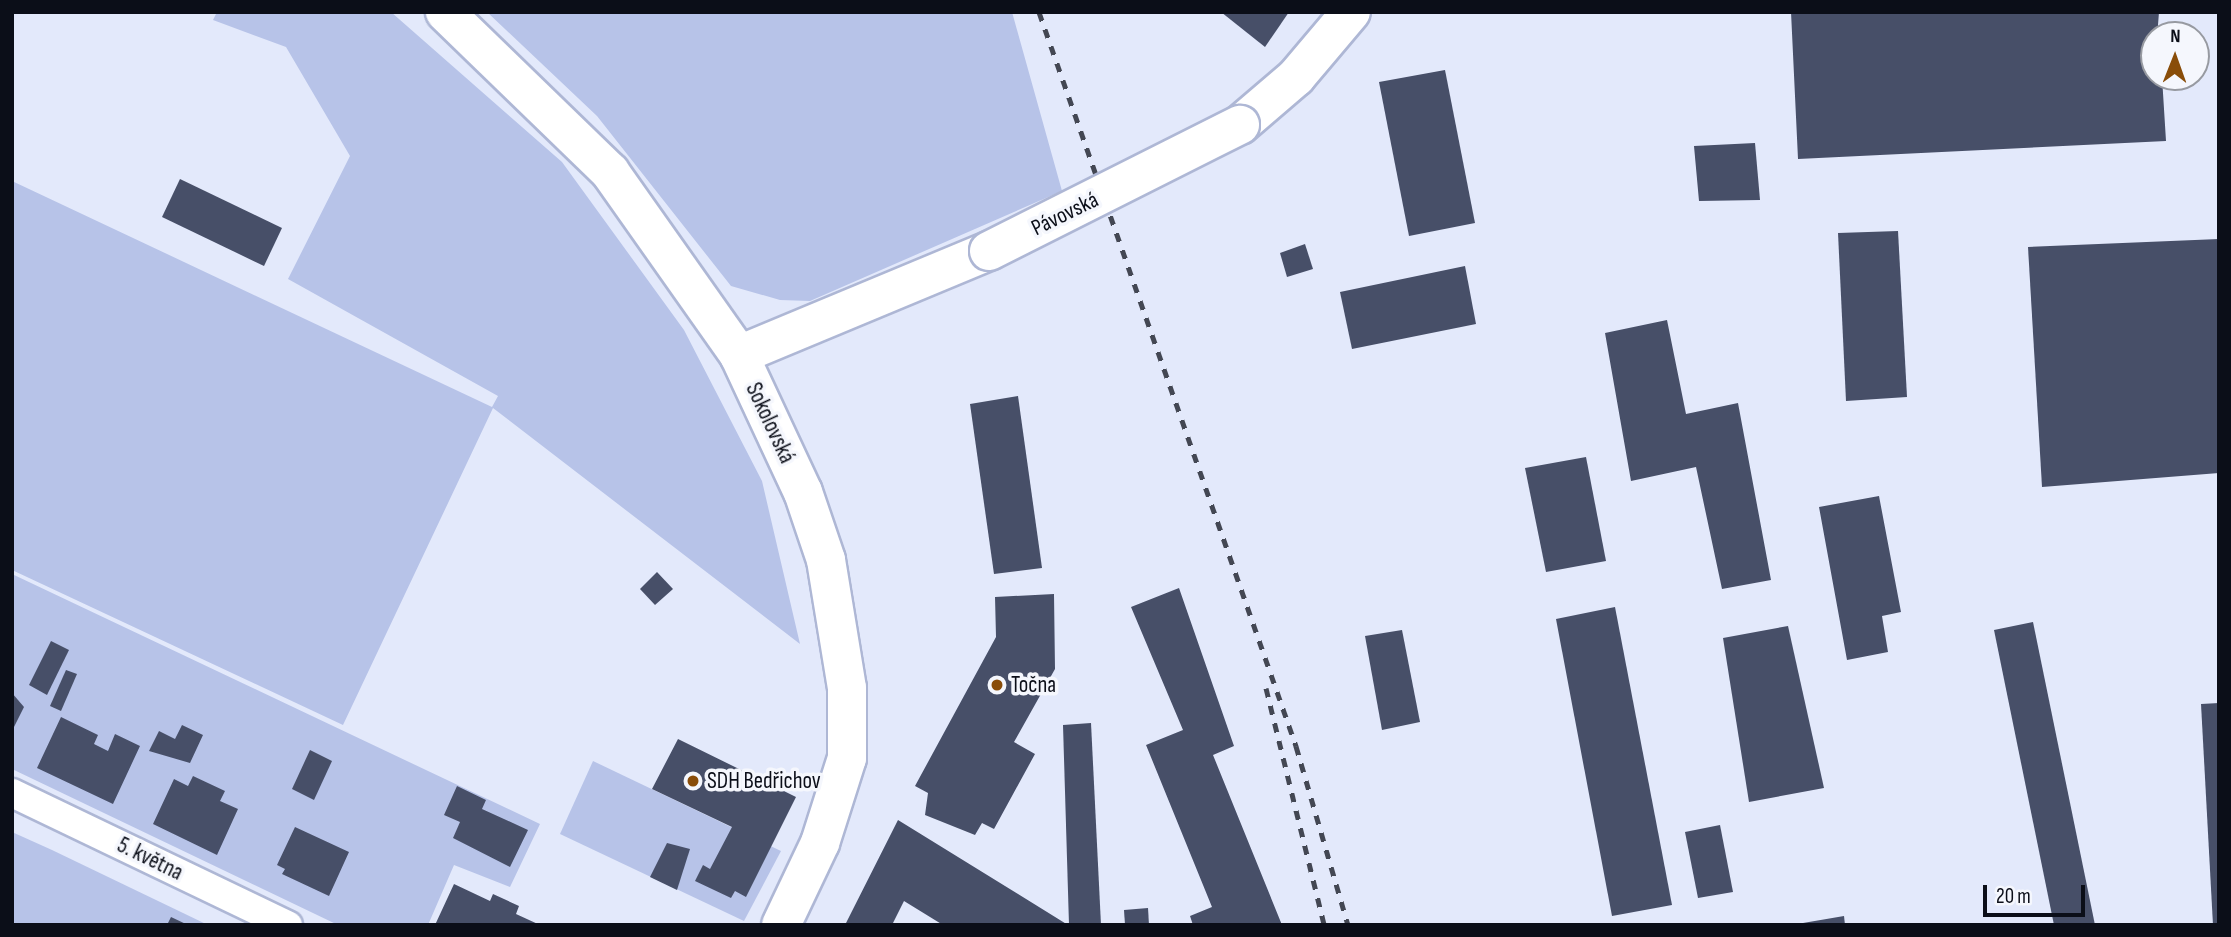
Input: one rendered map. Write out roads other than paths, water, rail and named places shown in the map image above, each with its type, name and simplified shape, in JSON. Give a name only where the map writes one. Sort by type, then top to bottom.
[{"type":"street","name":"Sokolovská","points":[[444,12],[610,172],[738,355],[803,492],[826,559],[847,688],[842,784],[781,925]]},
{"type":"street","name":"Pávovská","points":[[738,355],[989,251],[1240,125],[1296,77],[1351,12]]},
{"type":"street","name":"5. května","points":[[12,793],[271,921]]},
{"type":"railway","points":[[1039,12],[1296,746],[1348,925]]},
{"type":"railway","points":[[1266,688],[1324,925]]},
{"type":"place","name":"Točna","points":[[997,685]]},
{"type":"place","name":"SDH Bedřichov","points":[[693,781]]}]
